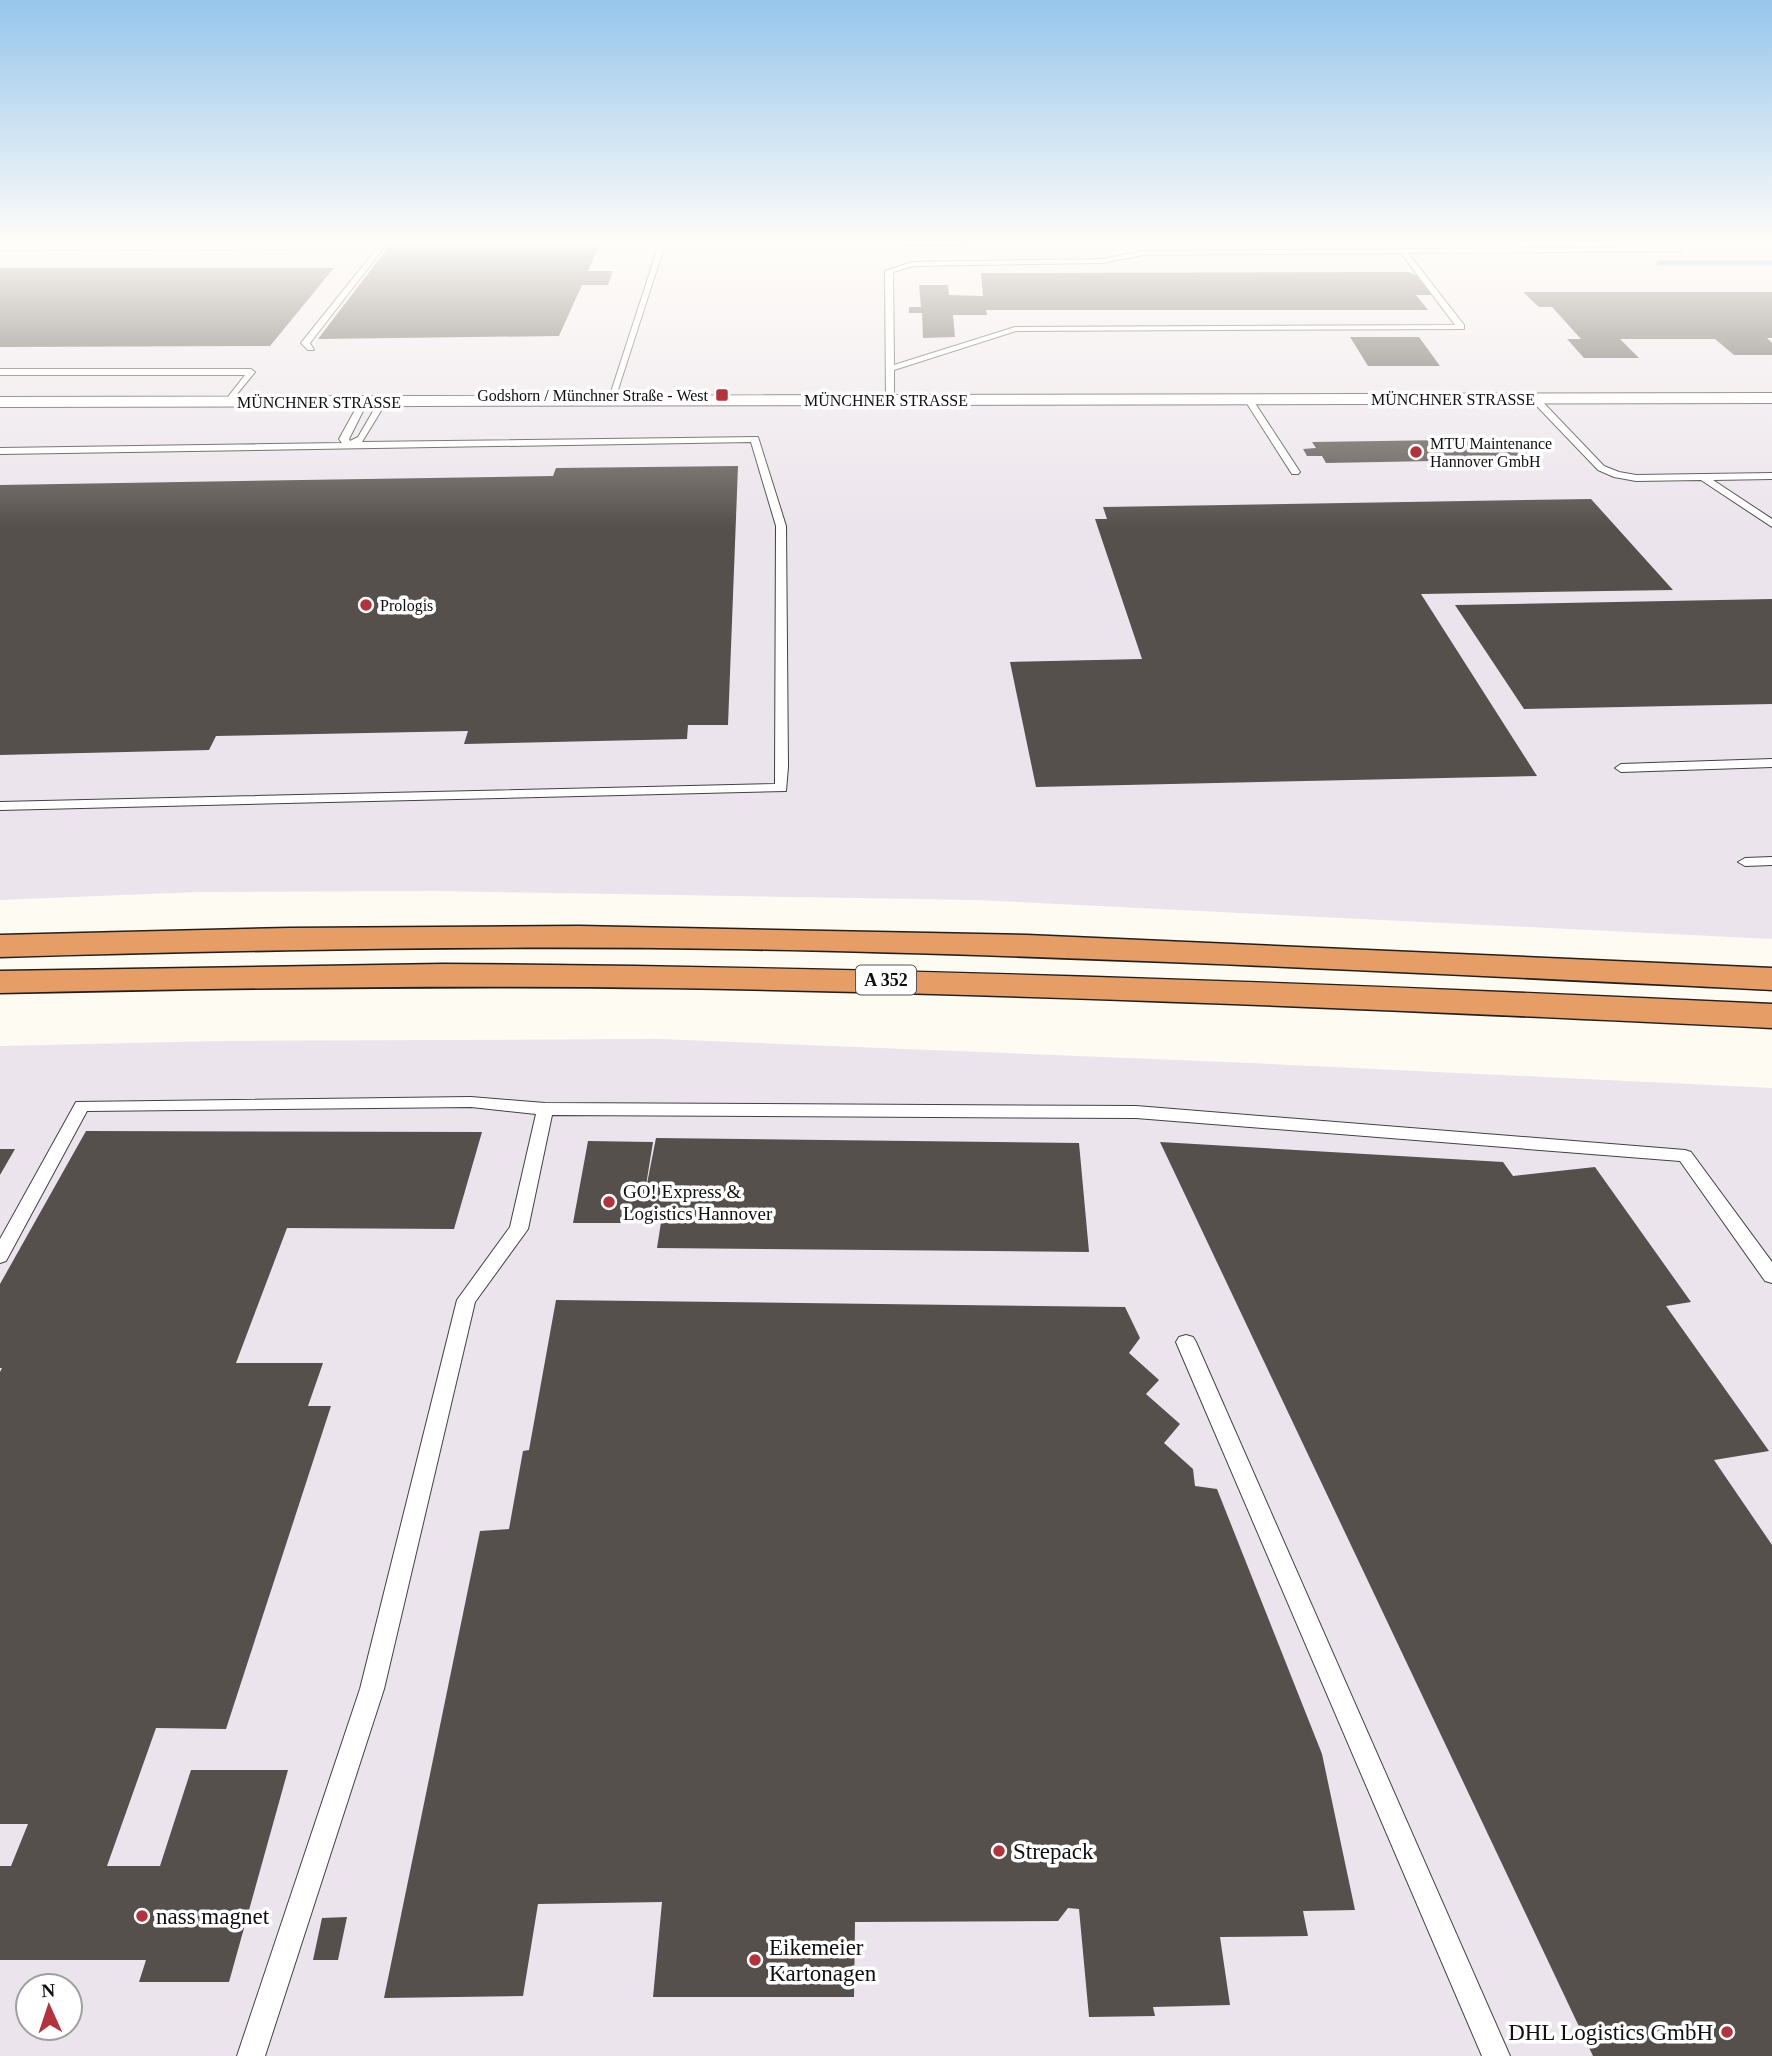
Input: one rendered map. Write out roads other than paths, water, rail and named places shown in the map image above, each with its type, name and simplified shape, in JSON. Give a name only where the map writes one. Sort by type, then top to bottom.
[{"type":"highway","name":"A 352","points":[[0,946],[170,941],[581,937],[1001,944],[1772,979]]},
{"type":"highway","name":"A 352","points":[[0,982],[407,973],[869,980],[1008,983],[1772,1016]]},
{"type":"street","name":"MÜNCHNER STRASSE","points":[[0,402],[1772,398]]},
{"type":"lane","points":[[310,337],[305,343],[311,348]]},
{"type":"lane","points":[[613,393],[631,337]]},
{"type":"lane","points":[[890,337],[890,400]]},
{"type":"lane","points":[[890,369],[990,337]]},
{"type":"lane","points":[[0,372],[251,372],[228,402]]},
{"type":"lane","points":[[1534,398],[1601,468],[1636,478],[1772,476]]},
{"type":"lane","points":[[1248,399],[1295,472]]},
{"type":"lane","points":[[349,446],[344,439],[364,401]]},
{"type":"lane","points":[[349,446],[362,439],[383,401]]},
{"type":"lane","points":[[0,451],[755,439],[781,526],[781,788],[0,806]]},
{"type":"lane","points":[[1703,477],[1772,524]]},
{"type":"lane","points":[[1621,768],[1772,763]]},
{"type":"lane","points":[[1745,862],[1772,861]]},
{"type":"lane","points":[[0,1256],[82,1106],[471,1102],[545,1109],[1136,1112],[1685,1156],[1772,1276]]},
{"type":"lane","points":[[251,2056],[372,1689],[466,1300],[519,1229],[545,1109]]},
{"type":"lane","points":[[1186,1342],[1496,2056]]},
{"type":"place","name":"Godshorn / Münchner Straße - West","points":[[722,395]]},
{"type":"place","name":"MTU Maintenance Hannover GmbH","points":[[1416,452]]},
{"type":"place","name":"Prologis","points":[[366,605]]},
{"type":"place","name":"GO! Express & Logistics Hannover","points":[[609,1202]]},
{"type":"place","name":"Strepack","points":[[999,1851]]},
{"type":"place","name":"nass magnet","points":[[142,1916]]},
{"type":"place","name":"Eikemeier Kartonagen","points":[[755,1960]]},
{"type":"place","name":"DHL Logistics GmbH","points":[[1727,2032]]}]
